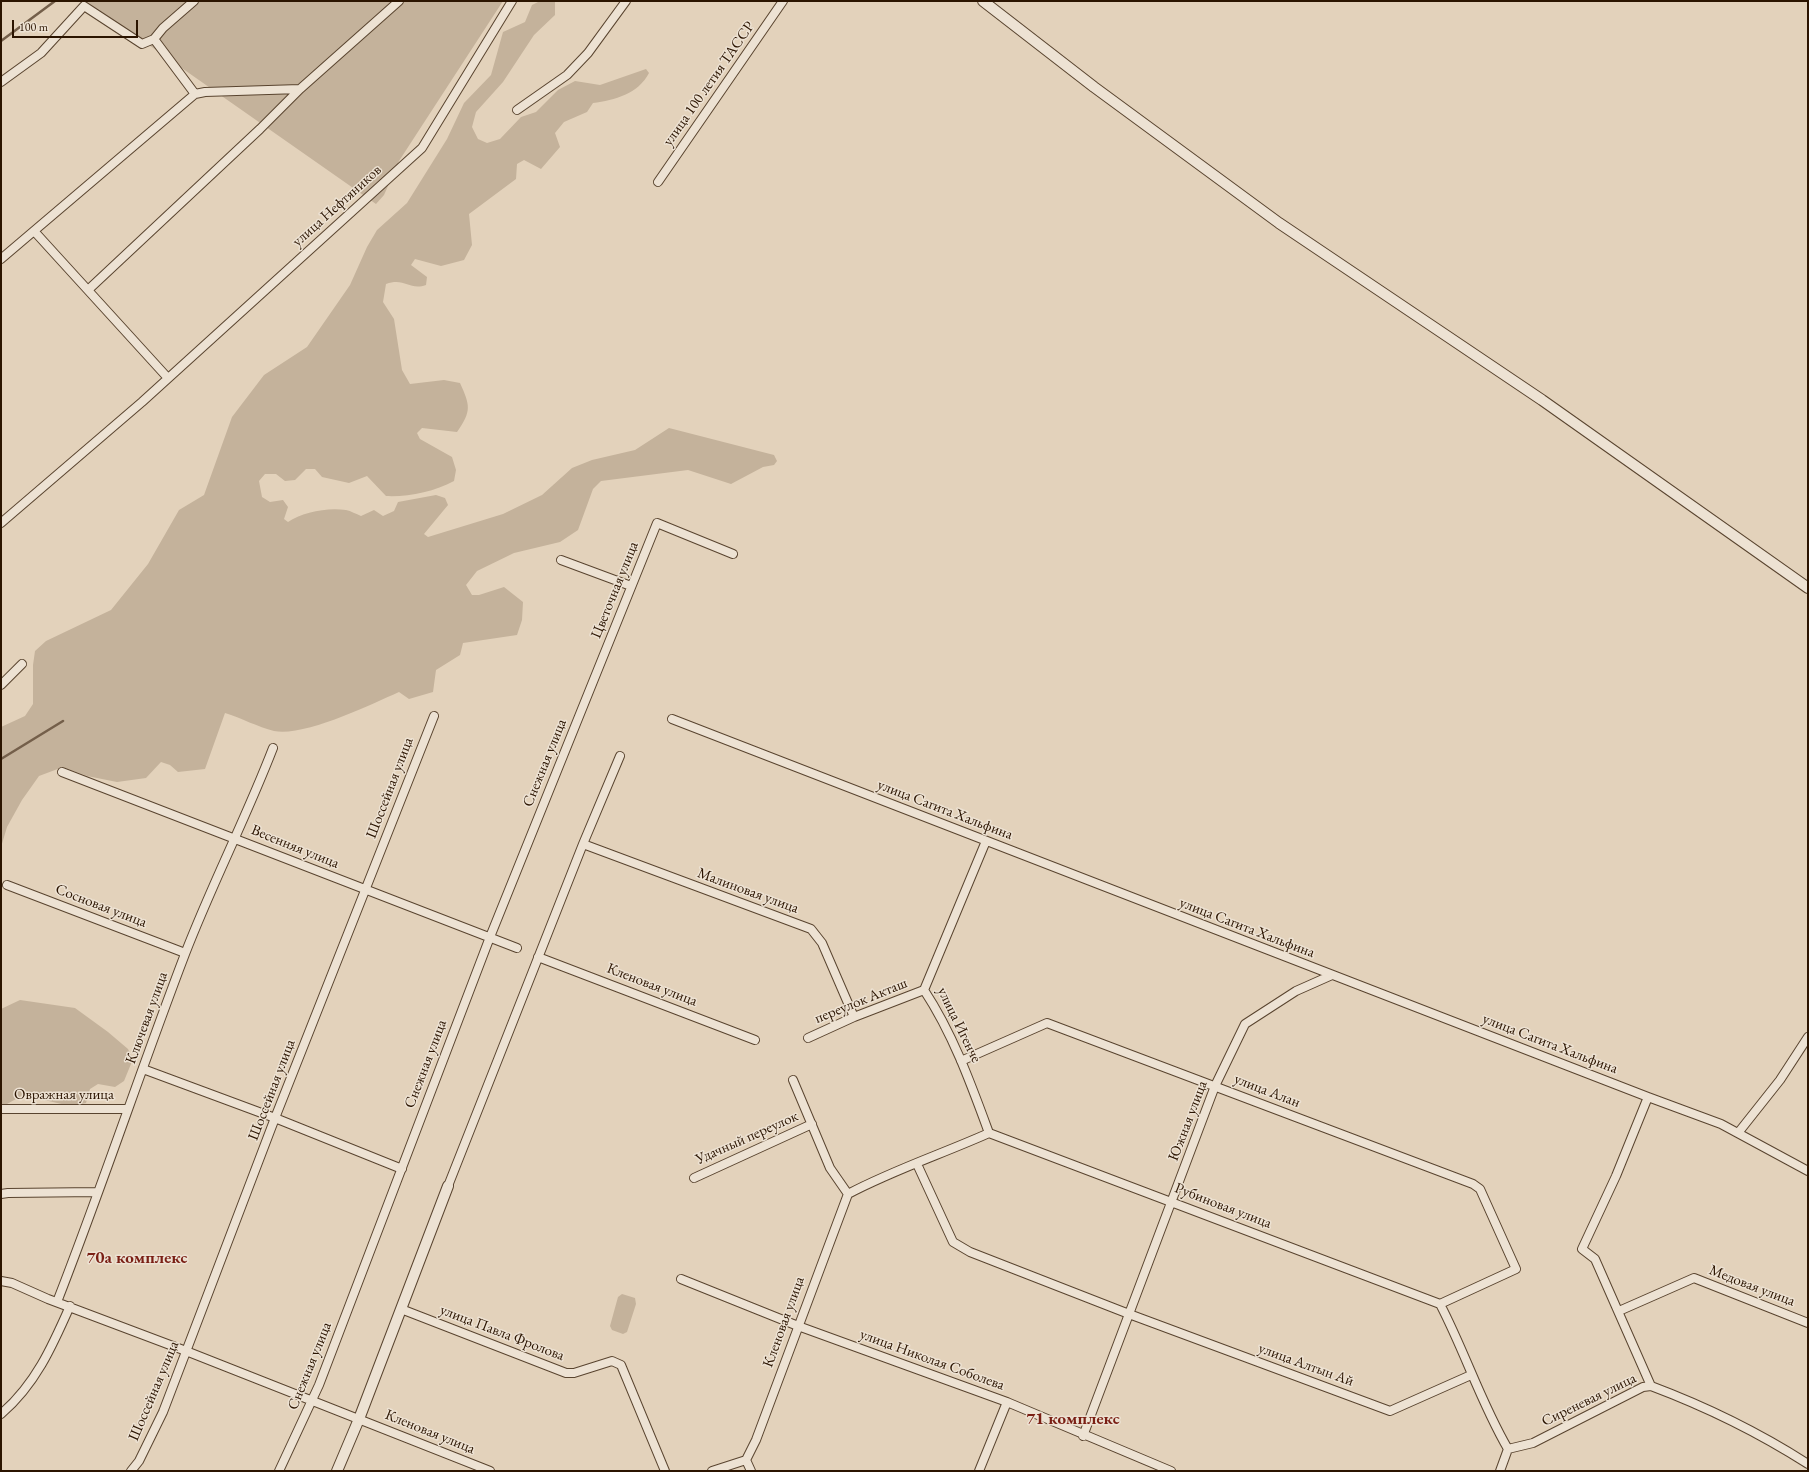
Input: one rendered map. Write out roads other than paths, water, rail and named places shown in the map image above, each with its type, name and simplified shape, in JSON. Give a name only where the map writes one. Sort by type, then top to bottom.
[{"type":"street","points":[[1,82],[41,53],[84,6],[142,44],[154,39],[163,28],[194,1]]},
{"type":"street","points":[[88,290],[260,129],[300,88],[399,1]]},
{"type":"street","name":"улица Нефтяников","points":[[1,523],[142,402],[167,377],[422,148],[512,1]]},
{"type":"street","points":[[518,110],[567,75],[588,53],[626,1]]},
{"type":"street","name":"улица 100 летия ТАССР","points":[[658,182],[783,1]]},
{"type":"street","points":[[983,1],[1094,87],[1279,223],[1542,400],[1808,588]]},
{"type":"street","points":[[154,39],[195,94]]},
{"type":"street","points":[[1,259],[195,94],[251,89],[300,88]]},
{"type":"street","points":[[34,231],[167,377]]},
{"type":"street","name":"Цветочная улица","points":[[598,667],[657,523],[733,554]]},
{"type":"street","points":[[561,560],[631,586]]},
{"type":"street","points":[[1,685],[22,664]]},
{"type":"street","name":"Снежная улица","points":[[279,1471],[313,1400],[490,937],[598,667]]},
{"type":"street","name":"Шоссейная улица","points":[[131,1471],[140,1461],[163,1412],[275,1118],[434,716]]},
{"type":"street","name":"улица Сагита Хальфина","points":[[672,719],[1721,1124],[1808,1171]]},
{"type":"street","name":"Ключевая улица","points":[[57,1302],[185,953],[234,838],[258,788],[273,748]]},
{"type":"street","points":[[337,1471],[359,1419],[538,957],[620,756]]},
{"type":"street","name":"Весенняя улица","points":[[62,772],[234,838],[365,891],[517,948]]},
{"type":"street","name":"улица Игенче","points":[[986,841],[924,990],[937,1009],[961,1061],[989,1133]]},
{"type":"street","name":"Малиновая улица","points":[[583,844],[811,929],[822,943],[854,1017]]},
{"type":"street","name":"Сосновая улица","points":[[7,885],[185,953]]},
{"type":"street","name":"Кленовая улица","points":[[538,957],[755,1040]]},
{"type":"street","name":"Южная улица","points":[[1083,1436],[1215,1086],[1244,1024],[1296,991],[1332,975]]},
{"type":"street","name":"переулок Акташ","points":[[808,1038],[854,1017],[924,990]]},
{"type":"street","name":"улица Алан","points":[[961,1061],[1047,1023],[1473,1184],[1480,1189],[1516,1269],[1440,1304]]},
{"type":"street","points":[[1738,1133],[1780,1080],[1808,1037]]},
{"type":"street","points":[[143,1069],[275,1118],[402,1168]]},
{"type":"street","points":[[793,1080],[830,1168],[848,1194],[870,1182],[917,1164],[989,1133]]},
{"type":"street","points":[[1648,1097],[1616,1176],[1582,1249],[1595,1259],[1651,1386]]},
{"type":"street","name":"Овражная улица","points":[[1,1109],[127,1109]]},
{"type":"street","name":"Удачный переулок","points":[[694,1178],[812,1124]]},
{"type":"street","name":"Рубиновая улица","points":[[989,1133],[1440,1304]]},
{"type":"street","name":"улица Алтын Ай","points":[[917,1164],[953,1242],[970,1252],[1129,1314],[1390,1411],[1471,1375]]},
{"type":"street","points":[[1,1194],[97,1192]]},
{"type":"street","name":"Кленовая улица","points":[[746,1460],[756,1440],[848,1194]]},
{"type":"street","name":"Медовая улица","points":[[1619,1312],[1694,1278],[1808,1323]]},
{"type":"street","name":"улица Николая Соболева","points":[[681,1279],[798,1326],[1007,1402],[1157,1468],[1171,1471]]},
{"type":"street","name":"Кленовая улица","points":[[1,1281],[12,1282],[48,1299],[70,1306],[313,1400],[490,1471]]},
{"type":"street","points":[[1440,1304],[1451,1325],[1471,1375],[1494,1425],[1508,1449],[1500,1471]]},
{"type":"street","points":[[1,1414],[10,1406],[47,1357],[70,1306]]},
{"type":"street","name":"улица Павла Фролова","points":[[401,1309],[566,1373],[574,1373],[612,1361],[621,1365],[665,1471]]},
{"type":"street","name":"Сиреневая улица","points":[[1508,1449],[1533,1443],[1643,1387],[1651,1386],[1721,1414],[1773,1442],[1808,1464]]},
{"type":"street","points":[[979,1471],[1007,1402]]},
{"type":"street","points":[[712,1471],[746,1460],[751,1471]]},
{"type":"waterway","points":[[1,41],[55,1]]},
{"type":"waterway","points":[[1,759],[63,721]]},
{"type":"district","name":"70а комплекс","points":[[137,1258]]},
{"type":"district","name":"71 комплекс","points":[[1073,1419]]}]
